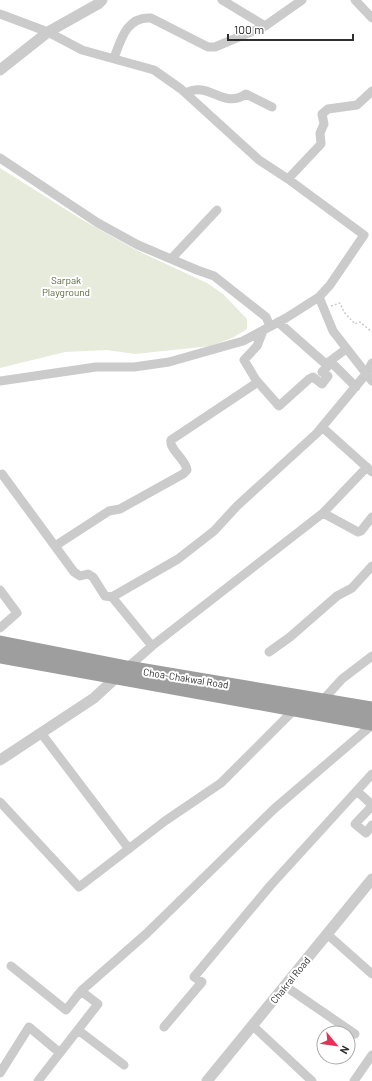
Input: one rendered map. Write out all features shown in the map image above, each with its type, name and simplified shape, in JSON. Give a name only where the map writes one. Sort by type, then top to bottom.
[{"type":"highway","name":"Choa-Chakwal Road","points":[[0,643],[127,668],[372,709]]},
{"type":"highway","points":[[0,656],[372,724]]},
{"type":"street","points":[[0,70],[48,32],[98,4],[102,0]]},
{"type":"street","points":[[222,0],[265,26]]},
{"type":"street","points":[[114,58],[124,34],[136,19],[142,17],[151,18],[208,47],[215,47],[265,26],[302,0]]},
{"type":"street","points":[[355,0],[372,18]]},
{"type":"street","points":[[0,14],[48,32],[82,50],[154,70],[186,93],[245,149],[368,236],[319,297],[244,341],[170,362],[134,367],[96,367],[0,381]]},
{"type":"street","points":[[186,93],[196,90],[228,99],[240,98],[246,94],[272,107]]},
{"type":"street","points":[[288,178],[321,144],[320,133],[324,124],[322,114],[328,109],[357,105],[372,90]]},
{"type":"street","points":[[0,158],[98,223],[138,245],[214,276],[266,317],[270,327],[328,362],[356,387]]},
{"type":"street","points":[[171,259],[217,210]]},
{"type":"street","points":[[319,297],[332,330],[369,377]]},
{"type":"street","points":[[270,327],[257,346],[244,360],[258,382],[279,406],[309,379],[313,377],[322,384],[328,376],[322,372],[328,366],[328,362],[346,349]]},
{"type":"street","points":[[2,474],[77,574],[80,576],[88,574],[93,577],[105,596],[112,597],[178,559],[214,531],[237,506],[322,427],[356,387],[369,377],[372,363]]},
{"type":"street","points":[[55,546],[109,510],[120,509],[183,474],[187,470],[186,466],[171,445],[171,440],[258,382]]},
{"type":"street","points":[[0,760],[94,698],[152,646],[323,513],[369,470],[322,427]]},
{"type":"street","points":[[323,513],[358,532],[361,531],[372,517]]},
{"type":"street","points":[[268,652],[290,637],[337,596],[352,588],[372,566]]},
{"type":"street","points":[[0,590],[17,613],[0,628]]},
{"type":"street","points":[[112,597],[152,646]]},
{"type":"street","points":[[322,701],[342,679],[372,656]]},
{"type":"street","points":[[0,802],[79,887],[165,820],[221,783],[294,710]]},
{"type":"street","points":[[11,966],[66,1010],[81,991],[146,934],[274,809],[372,724]]},
{"type":"street","points":[[41,733],[129,849]]},
{"type":"street","points":[[164,1028],[202,982],[194,977],[270,886],[372,774]]},
{"type":"street","points":[[357,791],[372,806],[355,824],[366,833],[372,825]]},
{"type":"street","name":"Chakral Road","points":[[207,1081],[372,879]]},
{"type":"street","points":[[327,934],[372,974]]},
{"type":"street","points":[[285,986],[342,1025]]},
{"type":"street","points":[[38,1081],[98,1004],[81,991]]},
{"type":"street","points":[[253,1026],[312,1081]]},
{"type":"street","points":[[0,1073],[29,1027],[60,1053]]},
{"type":"street","points":[[78,1030],[124,1065]]},
{"type":"street","points":[[354,1081],[372,1055]]},
{"type":"path","points":[[324,309],[340,304],[344,312],[355,324],[360,322],[372,332]]},
{"type":"green space","name":"Sarpak Playground","points":[[0,168],[81,219],[138,251],[207,283],[223,294],[247,319],[247,329],[234,337],[211,346],[135,354],[107,350],[65,352],[0,368]]}]
